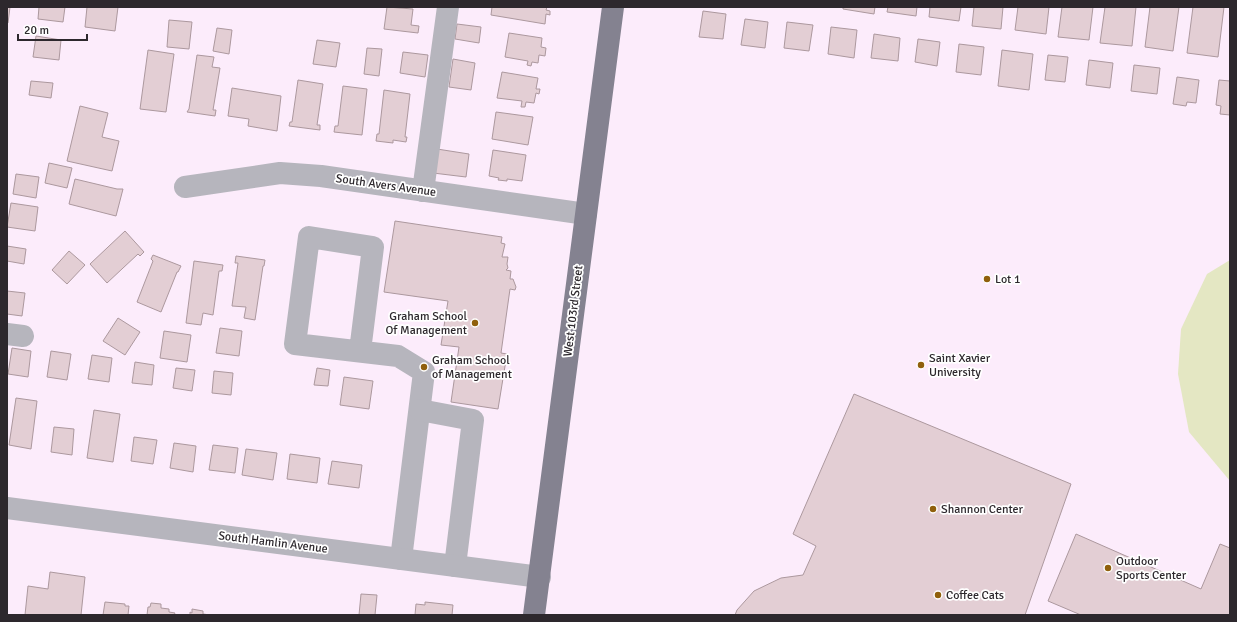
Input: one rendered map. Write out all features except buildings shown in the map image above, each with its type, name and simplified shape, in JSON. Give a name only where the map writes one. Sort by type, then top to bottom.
[{"type":"main road","name":"West 103rd Street","points":[[534,615],[613,7]]},
{"type":"street","points":[[423,191],[448,7]]},
{"type":"street","name":"South Avers Avenue","points":[[185,187],[280,173],[321,176],[586,214]]},
{"type":"street","points":[[360,351],[373,246],[309,237],[295,344],[398,356],[424,372],[401,559]]},
{"type":"street","points":[[420,410],[473,420],[454,566]]},
{"type":"street","name":"South Hamlin Avenue","points":[[7,508],[540,577]]},
{"type":"green space","points":[[1230,260],[1230,481],[1189,432],[1178,374],[1181,329],[1207,274]]},
{"type":"place","name":"Lot 1","points":[[987,279]]},
{"type":"place","name":"Graham School Of Management","points":[[475,323]]},
{"type":"place","name":"Saint Xavier University","points":[[921,365]]},
{"type":"place","name":"Graham School of Management","points":[[424,367]]},
{"type":"place","name":"Shannon Center","points":[[933,509]]},
{"type":"place","name":"Outdoor Sports Center","points":[[1108,568]]},
{"type":"place","name":"Coffee Cats","points":[[938,595]]}]
